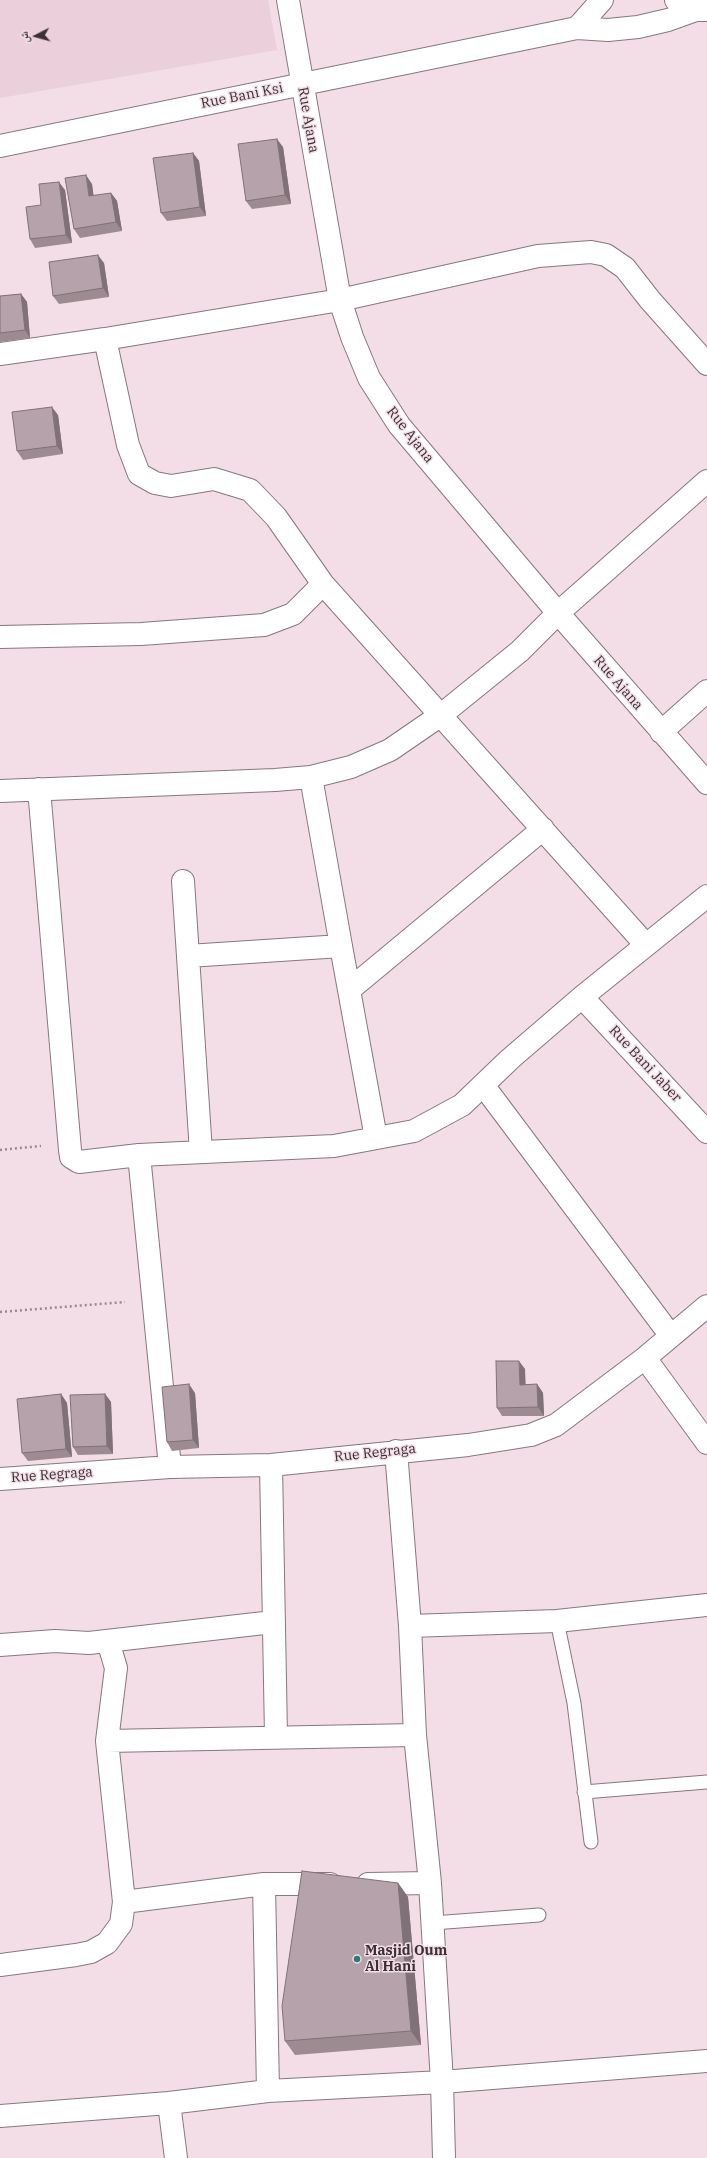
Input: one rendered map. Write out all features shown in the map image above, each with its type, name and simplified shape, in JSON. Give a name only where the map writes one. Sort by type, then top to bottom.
[{"type":"street","name":"Rue Ajana","points":[[288,0],[340,300],[352,337],[369,378],[399,425],[558,613],[707,783]]},
{"type":"street","points":[[577,28],[602,0]]},
{"type":"street","points":[[676,0],[702,10]]},
{"type":"street","name":"Rue Bani Ksi","points":[[0,146],[577,28],[608,30],[638,27],[702,10]]},
{"type":"street","points":[[0,354],[104,339],[340,300],[538,256],[591,252],[606,255],[625,268],[650,300],[707,364]]},
{"type":"street","points":[[104,339],[128,445],[139,474],[155,483],[171,486],[214,479],[250,490],[276,517],[323,584],[646,945]]},
{"type":"street","points":[[0,791],[275,780],[311,777],[351,767],[390,750],[441,715],[520,651],[558,613],[707,481]]},
{"type":"street","points":[[0,637],[140,634],[264,625],[293,614],[323,584]]},
{"type":"street","points":[[661,732],[707,691]]},
{"type":"street","points":[[311,777],[376,1138]]},
{"type":"street","points":[[39,789],[69,1144],[72,1157],[79,1162],[139,1155],[334,1146],[414,1131],[462,1105],[582,997],[707,896]]},
{"type":"street","points":[[349,990],[543,829]]},
{"type":"street","points":[[183,882],[201,1152]]},
{"type":"street","points":[[188,956],[341,946]]},
{"type":"street","name":"Rue Bani Jaber","points":[[582,997],[704,1121]]},
{"type":"street","points":[[483,1085],[671,1336]]},
{"type":"street","points":[[139,1155],[170,1467]]},
{"type":"street","name":"Rue Regraga","points":[[0,1479],[170,1467],[271,1465],[396,1451],[468,1445],[531,1435],[556,1426],[645,1358],[707,1306]]},
{"type":"street","points":[[645,1358],[707,1442]]},
{"type":"street","points":[[396,1451],[410,1626],[415,1734],[433,1922],[442,2082],[444,2158]]},
{"type":"street","points":[[271,1465],[276,1736]]},
{"type":"street","points":[[410,1626],[557,1621],[707,1605]]},
{"type":"street","points":[[0,1645],[54,1641],[89,1643],[273,1622]]},
{"type":"street","points":[[0,1965],[91,1952],[107,1943],[121,1924],[124,1902],[107,1741],[116,1668],[108,1641]]},
{"type":"street","points":[[107,1741],[415,1734]]},
{"type":"street","points":[[124,1902],[264,1884],[430,1883]]},
{"type":"street","points":[[264,1884],[268,2091]]},
{"type":"street","points":[[0,2116],[169,2103],[268,2091],[442,2082],[707,2062]]},
{"type":"street","points":[[169,2103],[176,2158]]},
{"type":"lane","points":[[557,1621],[574,1703],[591,1842]]},
{"type":"lane","points":[[584,1792],[707,1782]]},
{"type":"lane","points":[[433,1922],[539,1915]]},
{"type":"path","points":[[0,1150],[69,1144]]},
{"type":"path","points":[[0,1312],[153,1299]]},
{"type":"shaded area","points":[[0,0],[268,0],[277,50],[0,98]]},
{"type":"building","points":[[277,139],[285,195],[246,201],[238,144]]},
{"type":"building","points":[[193,153],[200,207],[161,213],[153,158]]},
{"type":"building","points":[[86,175],[89,196],[111,193],[116,222],[74,229],[65,178]]},
{"type":"building","points":[[59,182],[66,235],[30,239],[26,207],[41,205],[39,184]]},
{"type":"building","points":[[98,255],[103,288],[53,296],[49,262]]},
{"type":"building","points":[[21,294],[25,330],[0,333],[0,296]]},
{"type":"building","points":[[52,407],[57,446],[17,451],[12,412]]},
{"type":"building","points":[[496,1361],[519,1361],[520,1385],[537,1384],[538,1407],[497,1408]]},
{"type":"building","points":[[189,1384],[193,1440],[167,1442],[162,1387]]},
{"type":"building","points":[[61,1394],[66,1449],[22,1453],[17,1399]]},
{"type":"building","points":[[105,1394],[107,1446],[73,1447],[70,1395]]},
{"type":"building","name":"Masjid Oum Al Hani","points":[[302,1871],[398,1883],[411,2031],[285,2041],[282,2006]]},
{"type":"place","name":"Masjid Oum Al Hani","points":[[357,1959]]}]
